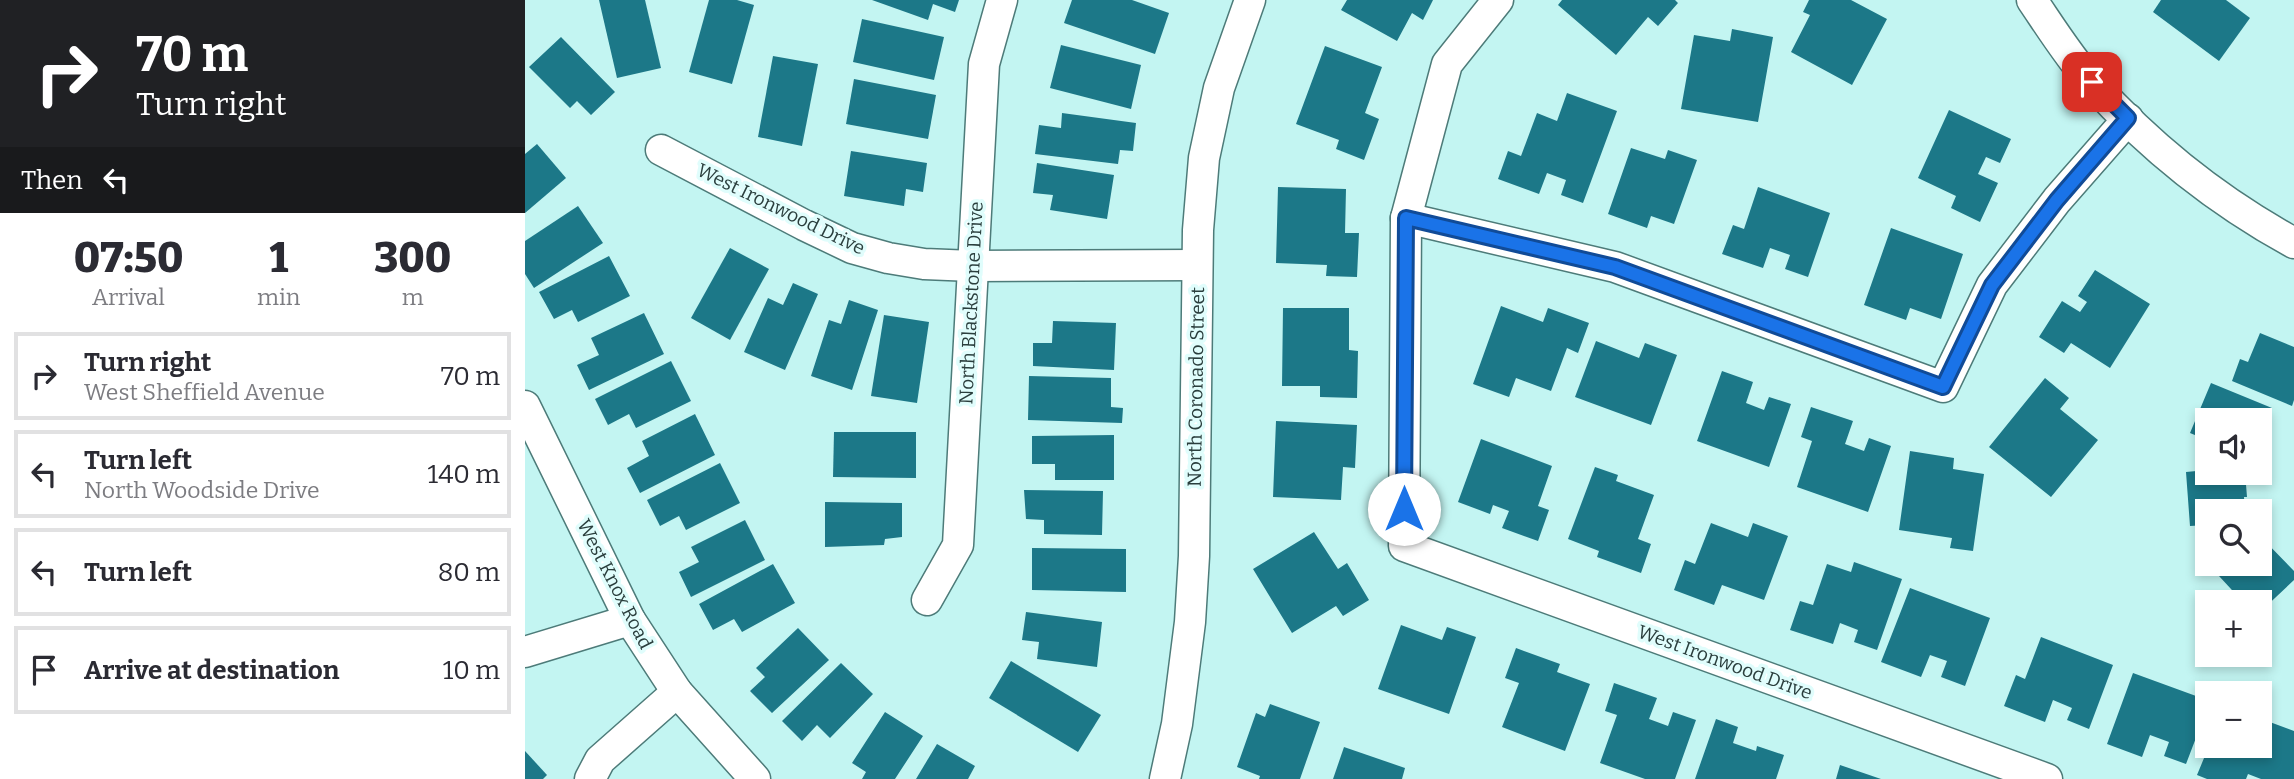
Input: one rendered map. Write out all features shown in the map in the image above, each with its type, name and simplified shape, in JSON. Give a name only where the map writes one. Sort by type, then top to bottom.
[{"type":"street","name":"North Blackstone Drive","points":[[927,600],[958,545],[984,64],[1002,0]]},
{"type":"street","name":"North Coronado Street","points":[[1165,779],[1177,724],[1193,582],[1197,265],[1204,158],[1219,88],[1249,0]]},
{"type":"street","points":[[1498,0],[1447,64],[1406,218],[1615,267],[1943,387],[1992,285],[2057,200],[2128,118]]},
{"type":"street","points":[[2032,0],[2060,43],[2092,82],[2176,163],[2218,196],[2294,243]]},
{"type":"street","name":"West Ironwood Drive","points":[[661,150],[852,248],[888,258],[923,264],[973,266],[1197,265]]},
{"type":"street","name":"West Ironwood Drive","points":[[1406,218],[1404,546],[2047,779]]},
{"type":"street","name":"West Knox Road","points":[[525,406],[630,620],[677,692],[755,779]]},
{"type":"street","points":[[525,652],[630,620]]},
{"type":"street","points":[[590,779],[600,760],[677,692]]},
{"type":"building","points":[[599,0],[645,0],[661,68],[617,78]]},
{"type":"building","points":[[709,0],[737,0],[754,5],[732,84],[689,72]]},
{"type":"building","points":[[872,0],[959,0],[955,12],[933,4],[928,20]]},
{"type":"building","points":[[1072,0],[1132,0],[1169,13],[1155,54],[1064,23]]},
{"type":"building","points":[[1347,0],[1433,0],[1423,20],[1412,13],[1397,41],[1341,10]]},
{"type":"building","points":[[1562,0],[1675,0],[1678,3],[1658,26],[1648,17],[1616,55],[1558,5]]},
{"type":"building","points":[[1809,0],[1851,0],[1887,19],[1852,85],[1791,52],[1810,15],[1803,12]]},
{"type":"building","points":[[2161,0],[2226,0],[2250,18],[2219,61],[2153,12]]},
{"type":"building","points":[[862,19],[944,37],[934,80],[853,62]]},
{"type":"building","points":[[1732,29],[1773,37],[1758,122],[1681,109],[1694,35],[1730,41]]},
{"type":"building","points":[[561,37],[615,92],[591,115],[577,101],[570,108],[529,67]]},
{"type":"building","points":[[1061,45],[1141,65],[1131,109],[1050,88]]},
{"type":"building","points":[[1325,46],[1382,67],[1365,113],[1379,119],[1364,160],[1336,149],[1339,140],[1296,124]]},
{"type":"building","points":[[773,56],[818,64],[802,146],[758,137]]},
{"type":"building","points":[[854,79],[936,95],[928,139],[846,124]]},
{"type":"building","points":[[1567,93],[1617,111],[1583,203],[1561,195],[1566,180],[1547,173],[1539,194],[1498,179],[1508,151],[1521,156],[1537,113],[1557,121]]},
{"type":"building","points":[[1949,110],[2011,139],[2000,163],[1986,157],[1978,174],[1998,183],[1980,222],[1951,208],[1956,196],[1918,178]]},
{"type":"building","points":[[1062,113],[1136,123],[1133,151],[1120,150],[1118,164],[1035,154],[1039,125],[1061,128]]},
{"type":"building","points":[[537,144],[566,178],[525,213],[525,154]]},
{"type":"building","points":[[1631,148],[1665,159],[1668,150],[1697,160],[1674,224],[1651,216],[1647,228],[1608,214]]},
{"type":"building","points":[[851,151],[927,163],[923,192],[906,189],[904,206],[844,196]]},
{"type":"building","points":[[1037,163],[1114,175],[1107,219],[1050,210],[1053,195],[1033,193]]},
{"type":"building","points":[[1278,187],[1346,189],[1345,233],[1359,233],[1357,277],[1326,276],[1327,265],[1276,263]]},
{"type":"building","points":[[1758,187],[1830,213],[1808,277],[1785,269],[1790,255],[1770,248],[1763,268],[1722,254],[1733,225],[1744,229]]},
{"type":"building","points":[[578,206],[603,243],[534,288],[525,274],[525,241]]},
{"type":"building","points":[[1891,228],[1963,254],[1941,319],[1910,308],[1906,320],[1864,305]]},
{"type":"building","points":[[730,248],[769,269],[730,340],[691,318]]},
{"type":"building","points":[[609,256],[630,296],[578,322],[572,310],[554,319],[539,292]]},
{"type":"building","points":[[2095,270],[2150,304],[2110,368],[2071,343],[2064,353],[2039,337],[2062,301],[2080,312],[2087,302],[2078,296]]},
{"type":"building","points":[[793,283],[818,294],[785,370],[744,352],[768,298],[783,305]]},
{"type":"building","points":[[849,300],[878,310],[852,390],[811,376],[829,320],[841,324]]},
{"type":"building","points":[[1501,306],[1543,322],[1548,308],[1589,323],[1578,353],[1567,348],[1551,391],[1516,378],[1509,397],[1473,384]]},
{"type":"building","points":[[1283,308],[1349,308],[1349,350],[1358,351],[1357,398],[1320,397],[1320,386],[1282,386]]},
{"type":"building","points":[[644,313],[664,354],[589,390],[577,365],[599,355],[591,338]]},
{"type":"building","points":[[884,315],[929,322],[917,403],[871,396]]},
{"type":"building","points":[[1053,321],[1116,323],[1114,370],[1033,366],[1033,343],[1052,343]]},
{"type":"building","points":[[2260,333],[2294,347],[2292,406],[2232,381],[2240,359],[2248,362]]},
{"type":"building","points":[[1596,341],[1639,358],[1645,343],[1677,355],[1651,425],[1575,397]]},
{"type":"building","points":[[671,361],[691,401],[636,428],[629,414],[608,425],[595,399]]},
{"type":"building","points":[[1722,371],[1753,382],[1746,403],[1764,410],[1769,397],[1791,404],[1769,467],[1697,441]]},
{"type":"building","points":[[1029,376],[1111,378],[1111,407],[1123,408],[1122,423],[1028,420]]},
{"type":"building","points":[[2045,378],[2069,398],[2060,409],[2098,440],[2051,497],[1989,447]]},
{"type":"building","points":[[2211,383],[2272,408],[2200,408]]},
{"type":"building","points":[[1811,407],[1853,421],[1845,444],[1864,451],[1869,438],[1891,446],[1868,512],[1797,487],[1812,441],[1801,437]]},
{"type":"building","points":[[695,414],[715,455],[640,493],[627,468],[649,456],[642,441]]},
{"type":"building","points":[[1276,421],[1357,425],[1355,468],[1343,467],[1341,500],[1273,497]]},
{"type":"building","points":[[2195,421],[2195,435],[2190,433]]},
{"type":"building","points":[[834,432],[916,432],[916,478],[833,477]]},
{"type":"building","points":[[1114,435],[1114,480],[1055,480],[1055,464],[1032,464],[1032,436]]},
{"type":"building","points":[[1481,439],[1552,466],[1538,506],[1549,510],[1538,541],[1502,528],[1509,511],[1493,505],[1490,514],[1458,502]]},
{"type":"building","points":[[1910,451],[1954,458],[1953,469],[1984,474],[1973,551],[1950,548],[1952,538],[1899,530]]},
{"type":"building","points":[[720,463],[740,503],[686,530],[679,516],[660,526],[647,500]]},
{"type":"building","points":[[1595,467],[1618,475],[1616,481],[1654,495],[1638,539],[1651,544],[1641,573],[1597,557],[1599,551],[1568,539]]},
{"type":"building","points":[[2195,471],[2195,485],[2246,485],[2247,497],[2195,499],[2195,526],[2190,526],[2186,472]]},
{"type":"building","points":[[1024,490],[1103,491],[1102,535],[1044,534],[1044,520],[1026,519]]},
{"type":"building","points":[[825,502],[902,503],[902,537],[885,539],[884,545],[825,547]]},
{"type":"building","points":[[745,520],[765,560],[691,597],[679,572],[699,562],[691,547]]},
{"type":"building","points":[[1711,523],[1748,537],[1753,523],[1788,536],[1764,600],[1722,585],[1714,605],[1674,590],[1685,560],[1695,564]]},
{"type":"building","points":[[1314,532],[1338,569],[1347,563],[1369,600],[1343,616],[1336,606],[1292,633],[1253,569]]},
{"type":"building","points":[[1032,548],[1126,549],[1126,592],[1032,590]]},
{"type":"building","points":[[2272,548],[2294,571],[2294,580],[2272,601],[2272,590],[2232,590],[2219,576],[2272,576]]},
{"type":"building","points":[[1854,562],[1902,579],[1877,650],[1854,642],[1858,630],[1840,623],[1833,644],[1790,630],[1800,601],[1813,605],[1827,564],[1851,572]]},
{"type":"building","points":[[773,564],[795,603],[742,632],[734,619],[713,630],[699,604]]},
{"type":"building","points":[[1910,588],[1990,618],[1965,686],[1941,677],[1947,661],[1930,655],[1921,677],[1881,662]]},
{"type":"building","points":[[1026,612],[1102,622],[1097,667],[1037,659],[1039,642],[1022,640]]},
{"type":"building","points":[[1401,625],[1442,640],[1447,627],[1476,637],[1449,714],[1378,689]]},
{"type":"building","points":[[798,628],[829,660],[772,713],[750,691],[765,677],[756,668]]},
{"type":"building","points":[[2041,637],[2113,665],[2089,729],[2067,720],[2072,708],[2053,700],[2045,722],[2004,706],[2016,675],[2025,679]]},
{"type":"building","points":[[1516,648],[1560,664],[1557,672],[1590,684],[1565,751],[1502,727],[1519,683],[1505,678]]},
{"type":"building","points":[[1011,661],[1101,715],[1078,752],[989,698]]},
{"type":"building","points":[[841,663],[873,694],[830,738],[817,725],[802,741],[782,721]]},
{"type":"building","points":[[2133,673],[2195,696],[2195,740],[2186,764],[2164,756],[2169,742],[2150,735],[2142,757],[2107,744]]},
{"type":"building","points":[[1614,683],[1657,698],[1649,719],[1668,726],[1673,712],[1696,720],[1675,779],[1645,779],[1600,763],[1617,715],[1605,711]]},
{"type":"building","points":[[1270,704],[1320,722],[1300,779],[1259,779],[1260,776],[1237,767],[1256,713],[1265,717]]},
{"type":"building","points":[[885,712],[923,736],[895,779],[862,779],[866,772],[852,763]]},
{"type":"building","points":[[1716,719],[1738,727],[1733,743],[1756,751],[1757,746],[1784,755],[1776,779],[1695,779]]},
{"type":"building","points":[[2272,723],[2294,731],[2294,779],[2261,779],[2248,774],[2246,779],[2207,779],[2197,775],[2204,758],[2272,758]]},
{"type":"building","points":[[937,744],[975,766],[968,779],[916,779]]},
{"type":"building","points":[[1344,747],[1405,768],[1402,779],[1333,779]]},
{"type":"building","points":[[525,751],[547,775],[543,779],[525,779]]},
{"type":"building","points":[[1840,765],[1881,779],[1836,779]]},
{"type":"route","points":[[1404,509],[1406,218],[1615,267],[1943,387],[1992,285],[2057,200],[2128,118],[2092,82]]}]
